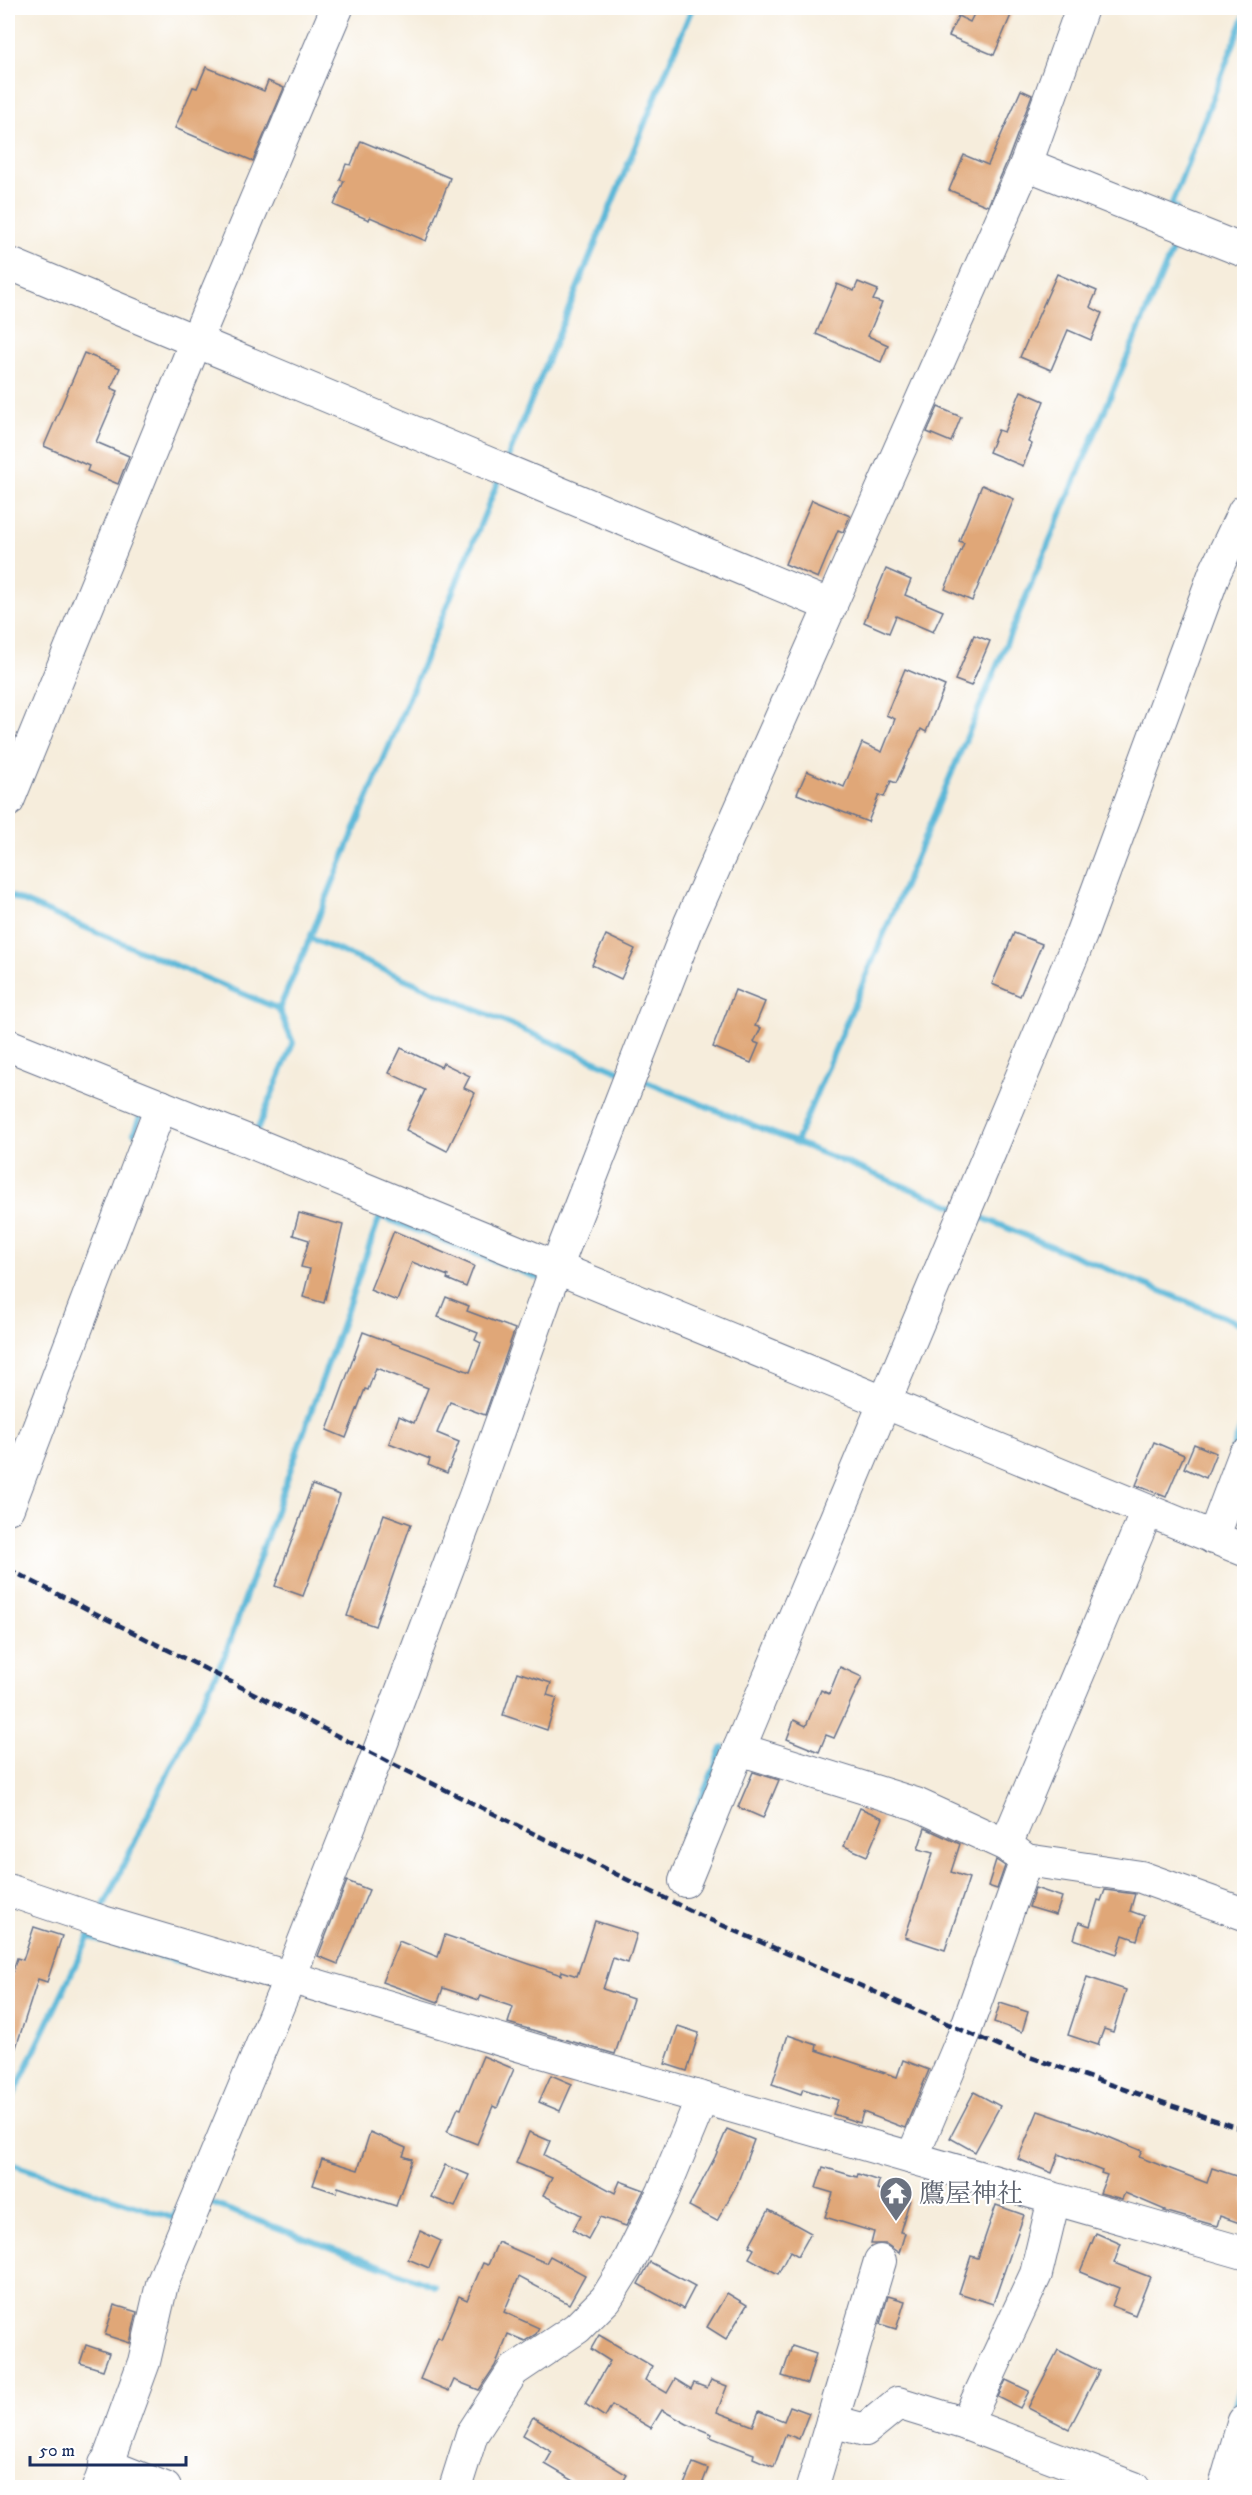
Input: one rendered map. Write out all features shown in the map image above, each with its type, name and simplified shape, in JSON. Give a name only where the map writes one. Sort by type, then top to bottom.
[{"type":"main road","points":[[1225,2487],[1245,2422]]},
{"type":"street","points":[[8,801],[196,341],[337,8]]},
{"type":"street","points":[[165,2487],[101,2476],[144,2362],[162,2284],[287,1987],[381,1746],[471,1507],[556,1268],[690,923],[1026,164],[1083,8]]},
{"type":"street","points":[[1026,164],[1245,251]]},
{"type":"street","points":[[8,263],[831,606]]},
{"type":"street","points":[[685,1881],[740,1749],[875,1400],[965,1212],[1081,935],[1215,572],[1245,511]]},
{"type":"street","points":[[8,1045],[157,1115],[251,1142],[875,1400],[1143,1518],[1206,1535],[1245,1550]]},
{"type":"street","points":[[8,1508],[157,1115]]},
{"type":"street","points":[[1206,1535],[1245,1456]]},
{"type":"street","points":[[912,2158],[965,2032],[1016,1852],[1143,1518]]},
{"type":"street","points":[[740,1749],[915,1804],[1016,1852],[1141,1877],[1245,1914]]},
{"type":"street","points":[[8,1890],[287,1987],[699,2105],[912,2158],[1052,2207],[1245,2253]]},
{"type":"street","points":[[455,2487],[472,2434],[513,2371],[577,2328],[606,2299],[627,2265],[658,2202],[699,2105]]},
{"type":"street","points":[[966,2424],[1036,2274],[1052,2207]]},
{"type":"street","points":[[812,2487],[880,2261]]},
{"type":"street","points":[[832,2421],[865,2430],[898,2403],[966,2424],[1134,2487]]},
{"type":"building","points":[[977,8],[1014,8],[994,55],[949,36],[958,16],[970,22]]},
{"type":"building","points":[[206,67],[264,91],[268,81],[284,88],[253,161],[175,128],[193,87],[197,88]]},
{"type":"building","points":[[1021,90],[1032,95],[988,206],[949,190],[964,155],[988,165]]},
{"type":"building","points":[[361,141],[450,178],[426,241],[370,217],[369,220],[334,205],[344,181],[340,180],[346,164],[351,165]]},
{"type":"building","points":[[1057,274],[1097,291],[1090,307],[1102,313],[1091,340],[1068,330],[1051,370],[1020,357]]},
{"type":"building","points":[[858,282],[878,290],[873,300],[882,303],[868,336],[888,345],[881,362],[816,334],[837,284],[854,291]]},
{"type":"building","points":[[84,353],[120,368],[111,388],[118,391],[96,442],[129,456],[118,484],[87,471],[89,466],[44,446]]},
{"type":"building","points":[[1021,391],[1044,401],[1028,442],[1032,444],[1023,466],[989,452],[998,430],[1004,432]]},
{"type":"building","points":[[938,407],[961,417],[951,442],[927,432]]},
{"type":"building","points":[[982,485],[1014,499],[972,601],[945,589],[964,543],[959,541]]},
{"type":"building","points":[[812,500],[850,516],[843,532],[838,530],[818,578],[785,564]]},
{"type":"building","points":[[886,569],[911,580],[905,595],[943,611],[933,632],[896,616],[889,633],[864,622]]},
{"type":"building","points":[[974,635],[990,641],[971,686],[955,680]]},
{"type":"building","points":[[905,669],[945,686],[926,732],[921,729],[896,783],[891,781],[884,797],[879,795],[868,822],[797,794],[807,771],[844,787],[862,743],[882,752],[895,719],[886,715]]},
{"type":"building","points":[[1014,933],[1042,944],[1020,996],[992,984]]},
{"type":"building","points":[[606,935],[635,949],[621,979],[592,965]]},
{"type":"building","points":[[735,990],[765,1002],[755,1026],[761,1028],[754,1042],[759,1044],[751,1063],[713,1047]]},
{"type":"building","points":[[401,1048],[441,1067],[443,1063],[470,1076],[464,1088],[475,1093],[447,1151],[406,1130],[425,1090],[389,1073]]},
{"type":"building","points":[[299,1213],[343,1225],[324,1303],[303,1297],[310,1269],[301,1267],[309,1240],[293,1235]]},
{"type":"building","points":[[394,1231],[474,1266],[466,1287],[447,1279],[448,1276],[412,1262],[397,1301],[370,1290]]},
{"type":"building","points":[[446,1297],[469,1306],[467,1311],[515,1329],[485,1415],[450,1402],[437,1433],[459,1442],[447,1473],[428,1465],[430,1459],[389,1443],[399,1416],[414,1423],[428,1388],[376,1368],[368,1390],[365,1389],[346,1438],[327,1430],[363,1332],[470,1372],[481,1343],[475,1340],[478,1333],[438,1317]]},
{"type":"building","points":[[1154,1442],[1184,1455],[1166,1497],[1136,1485]]},
{"type":"building","points":[[1194,1444],[1216,1453],[1206,1478],[1184,1468]]},
{"type":"building","points":[[312,1485],[340,1495],[303,1596],[275,1586]]},
{"type":"building","points":[[384,1514],[411,1524],[375,1626],[347,1616]]},
{"type":"building","points":[[840,1667],[862,1677],[834,1738],[826,1735],[819,1752],[787,1739],[794,1720],[806,1726],[821,1690],[829,1694]]},
{"type":"building","points":[[517,1672],[551,1683],[547,1695],[557,1698],[547,1730],[503,1715]]},
{"type":"building","points":[[753,1772],[779,1780],[763,1818],[738,1807]]},
{"type":"building","points":[[860,1808],[883,1818],[867,1856],[844,1846]]},
{"type":"building","points":[[925,1828],[960,1844],[951,1872],[969,1878],[945,1950],[905,1937],[933,1853],[918,1849]]},
{"type":"building","points":[[996,1860],[1005,1866],[997,1889],[988,1886]]},
{"type":"building","points":[[347,1881],[369,1890],[338,1964],[318,1956]]},
{"type":"building","points":[[1035,1888],[1062,1897],[1056,1915],[1029,1907]]},
{"type":"building","points":[[1105,1890],[1135,1894],[1130,1911],[1144,1916],[1137,1940],[1123,1935],[1117,1954],[1074,1939],[1079,1922],[1090,1926],[1098,1900],[1101,1901]]},
{"type":"building","points":[[595,1921],[637,1934],[628,1963],[613,1958],[603,1989],[633,1999],[615,2054],[508,2023],[513,2007],[481,1996],[479,2000],[443,1988],[438,2002],[382,1982],[399,1941],[438,1957],[445,1935],[561,1975],[562,1971],[577,1976]]},
{"type":"building","points":[[34,1927],[62,1936],[47,1982],[38,1979],[11,2063],[8,2062],[8,1986],[17,1958],[23,1960]]},
{"type":"building","points":[[1087,1977],[1126,1990],[1113,2032],[1104,2029],[1098,2045],[1068,2035]]},
{"type":"building","points":[[1000,2003],[1028,2012],[1022,2032],[994,2022]]},
{"type":"building","points":[[678,2026],[699,2033],[687,2071],[665,2064]]},
{"type":"building","points":[[788,2035],[817,2045],[816,2050],[897,2077],[903,2060],[929,2070],[905,2128],[863,2112],[860,2123],[833,2114],[838,2100],[803,2089],[801,2094],[772,2084]]},
{"type":"building","points":[[483,2056],[514,2069],[497,2108],[493,2106],[477,2144],[447,2132],[458,2108],[461,2109]]},
{"type":"building","points":[[551,2075],[572,2084],[560,2111],[539,2102]]},
{"type":"building","points":[[974,2092],[1000,2106],[975,2152],[950,2138]]},
{"type":"building","points":[[1038,2111],[1142,2151],[1139,2157],[1207,2183],[1212,2168],[1245,2179],[1245,2225],[1220,2216],[1217,2226],[1164,2211],[1125,2193],[1122,2199],[1100,2193],[1107,2175],[1059,2154],[1052,2173],[1018,2159]]},
{"type":"building","points":[[727,2129],[754,2140],[737,2184],[717,2221],[689,2206]]},
{"type":"building","points":[[370,2132],[406,2148],[403,2156],[412,2159],[396,2206],[338,2187],[337,2193],[313,2185],[322,2159],[358,2170]]},
{"type":"building","points":[[529,2132],[550,2141],[544,2155],[615,2193],[620,2181],[644,2190],[626,2226],[600,2217],[588,2239],[573,2230],[581,2215],[543,2195],[552,2178],[516,2163]]},
{"type":"building","points":[[445,2165],[469,2175],[455,2207],[431,2197]]},
{"type":"building","points":[[823,2167],[879,2181],[877,2189],[910,2199],[900,2232],[905,2233],[899,2253],[886,2244],[871,2244],[874,2232],[825,2217],[833,2193],[816,2188]]},
{"type":"building","points":[[996,2205],[1024,2215],[993,2304],[959,2293],[971,2256],[978,2258]]},
{"type":"building","points":[[769,2210],[811,2233],[798,2256],[790,2251],[778,2274],[749,2258],[754,2249],[749,2246]]},
{"type":"building","points":[[420,2231],[441,2241],[429,2268],[408,2259]]},
{"type":"building","points":[[1096,2233],[1121,2244],[1114,2263],[1150,2277],[1135,2315],[1112,2306],[1119,2288],[1080,2272]]},
{"type":"building","points":[[498,2242],[546,2263],[550,2256],[585,2275],[569,2304],[519,2277],[504,2312],[539,2328],[536,2334],[525,2341],[508,2334],[495,2366],[479,2390],[454,2380],[449,2391],[420,2379],[438,2337],[441,2339],[459,2296],[467,2300],[483,2263],[488,2265]]},
{"type":"building","points":[[650,2262],[695,2286],[683,2309],[638,2284]]},
{"type":"building","points":[[727,2293],[747,2305],[726,2339],[707,2327]]},
{"type":"building","points":[[888,2296],[905,2301],[896,2329],[880,2324]]},
{"type":"building","points":[[114,2305],[137,2312],[130,2343],[105,2335]]},
{"type":"building","points":[[599,2335],[652,2366],[645,2380],[667,2393],[675,2379],[691,2389],[694,2383],[707,2388],[711,2380],[727,2386],[717,2412],[753,2426],[759,2411],[784,2421],[790,2406],[809,2413],[799,2439],[786,2434],[774,2467],[753,2458],[754,2454],[710,2437],[712,2434],[687,2424],[662,2410],[651,2428],[612,2405],[605,2417],[585,2404],[610,2361],[591,2349]]},
{"type":"building","points":[[86,2345],[109,2353],[103,2370],[80,2363]]},
{"type":"building","points":[[792,2346],[816,2354],[807,2384],[782,2376]]},
{"type":"building","points":[[1058,2350],[1099,2371],[1069,2429],[1028,2408]]},
{"type":"building","points":[[1006,2380],[1029,2391],[1020,2408],[998,2397]]},
{"type":"building","points":[[533,2417],[627,2475],[620,2487],[584,2487],[545,2464],[552,2452],[523,2435]]},
{"type":"building","points":[[693,2463],[708,2469],[701,2487],[683,2487]]},
{"type":"waterway","points":[[506,462],[692,8]]},
{"type":"waterway","points":[[1176,208],[1171,206],[1244,17]]},
{"type":"waterway","points":[[796,1142],[1179,234]]},
{"type":"waterway","points":[[8,895],[279,1009],[500,477]]},
{"type":"waterway","points":[[310,938],[621,1072]]},
{"type":"waterway","points":[[255,1135],[293,1043],[279,1009]]},
{"type":"waterway","points":[[639,1079],[958,1208]]},
{"type":"waterway","points":[[134,1133],[141,1114],[146,1116]]},
{"type":"waterway","points":[[973,1214],[1244,1325]]},
{"type":"waterway","points":[[101,1912],[225,1655],[380,1216],[541,1279]]},
{"type":"waterway","points":[[1233,1449],[1244,1419]]},
{"type":"waterway","points":[[672,1868],[723,1747]]},
{"type":"waterway","points":[[8,2107],[90,1934]]},
{"type":"waterway","points":[[89,1937],[194,1965]]},
{"type":"waterway","points":[[8,2163],[173,2218],[176,2212]]},
{"type":"waterway","points":[[205,2201],[435,2286]]},
{"type":"waterway","points":[[1232,2417],[1244,2380]]},
{"type":"railway","points":[[8,1569],[397,1766],[699,1915],[1003,2048],[1244,2130]]},
{"type":"place","name":"鷹屋神社","points":[[896,2222]]}]
